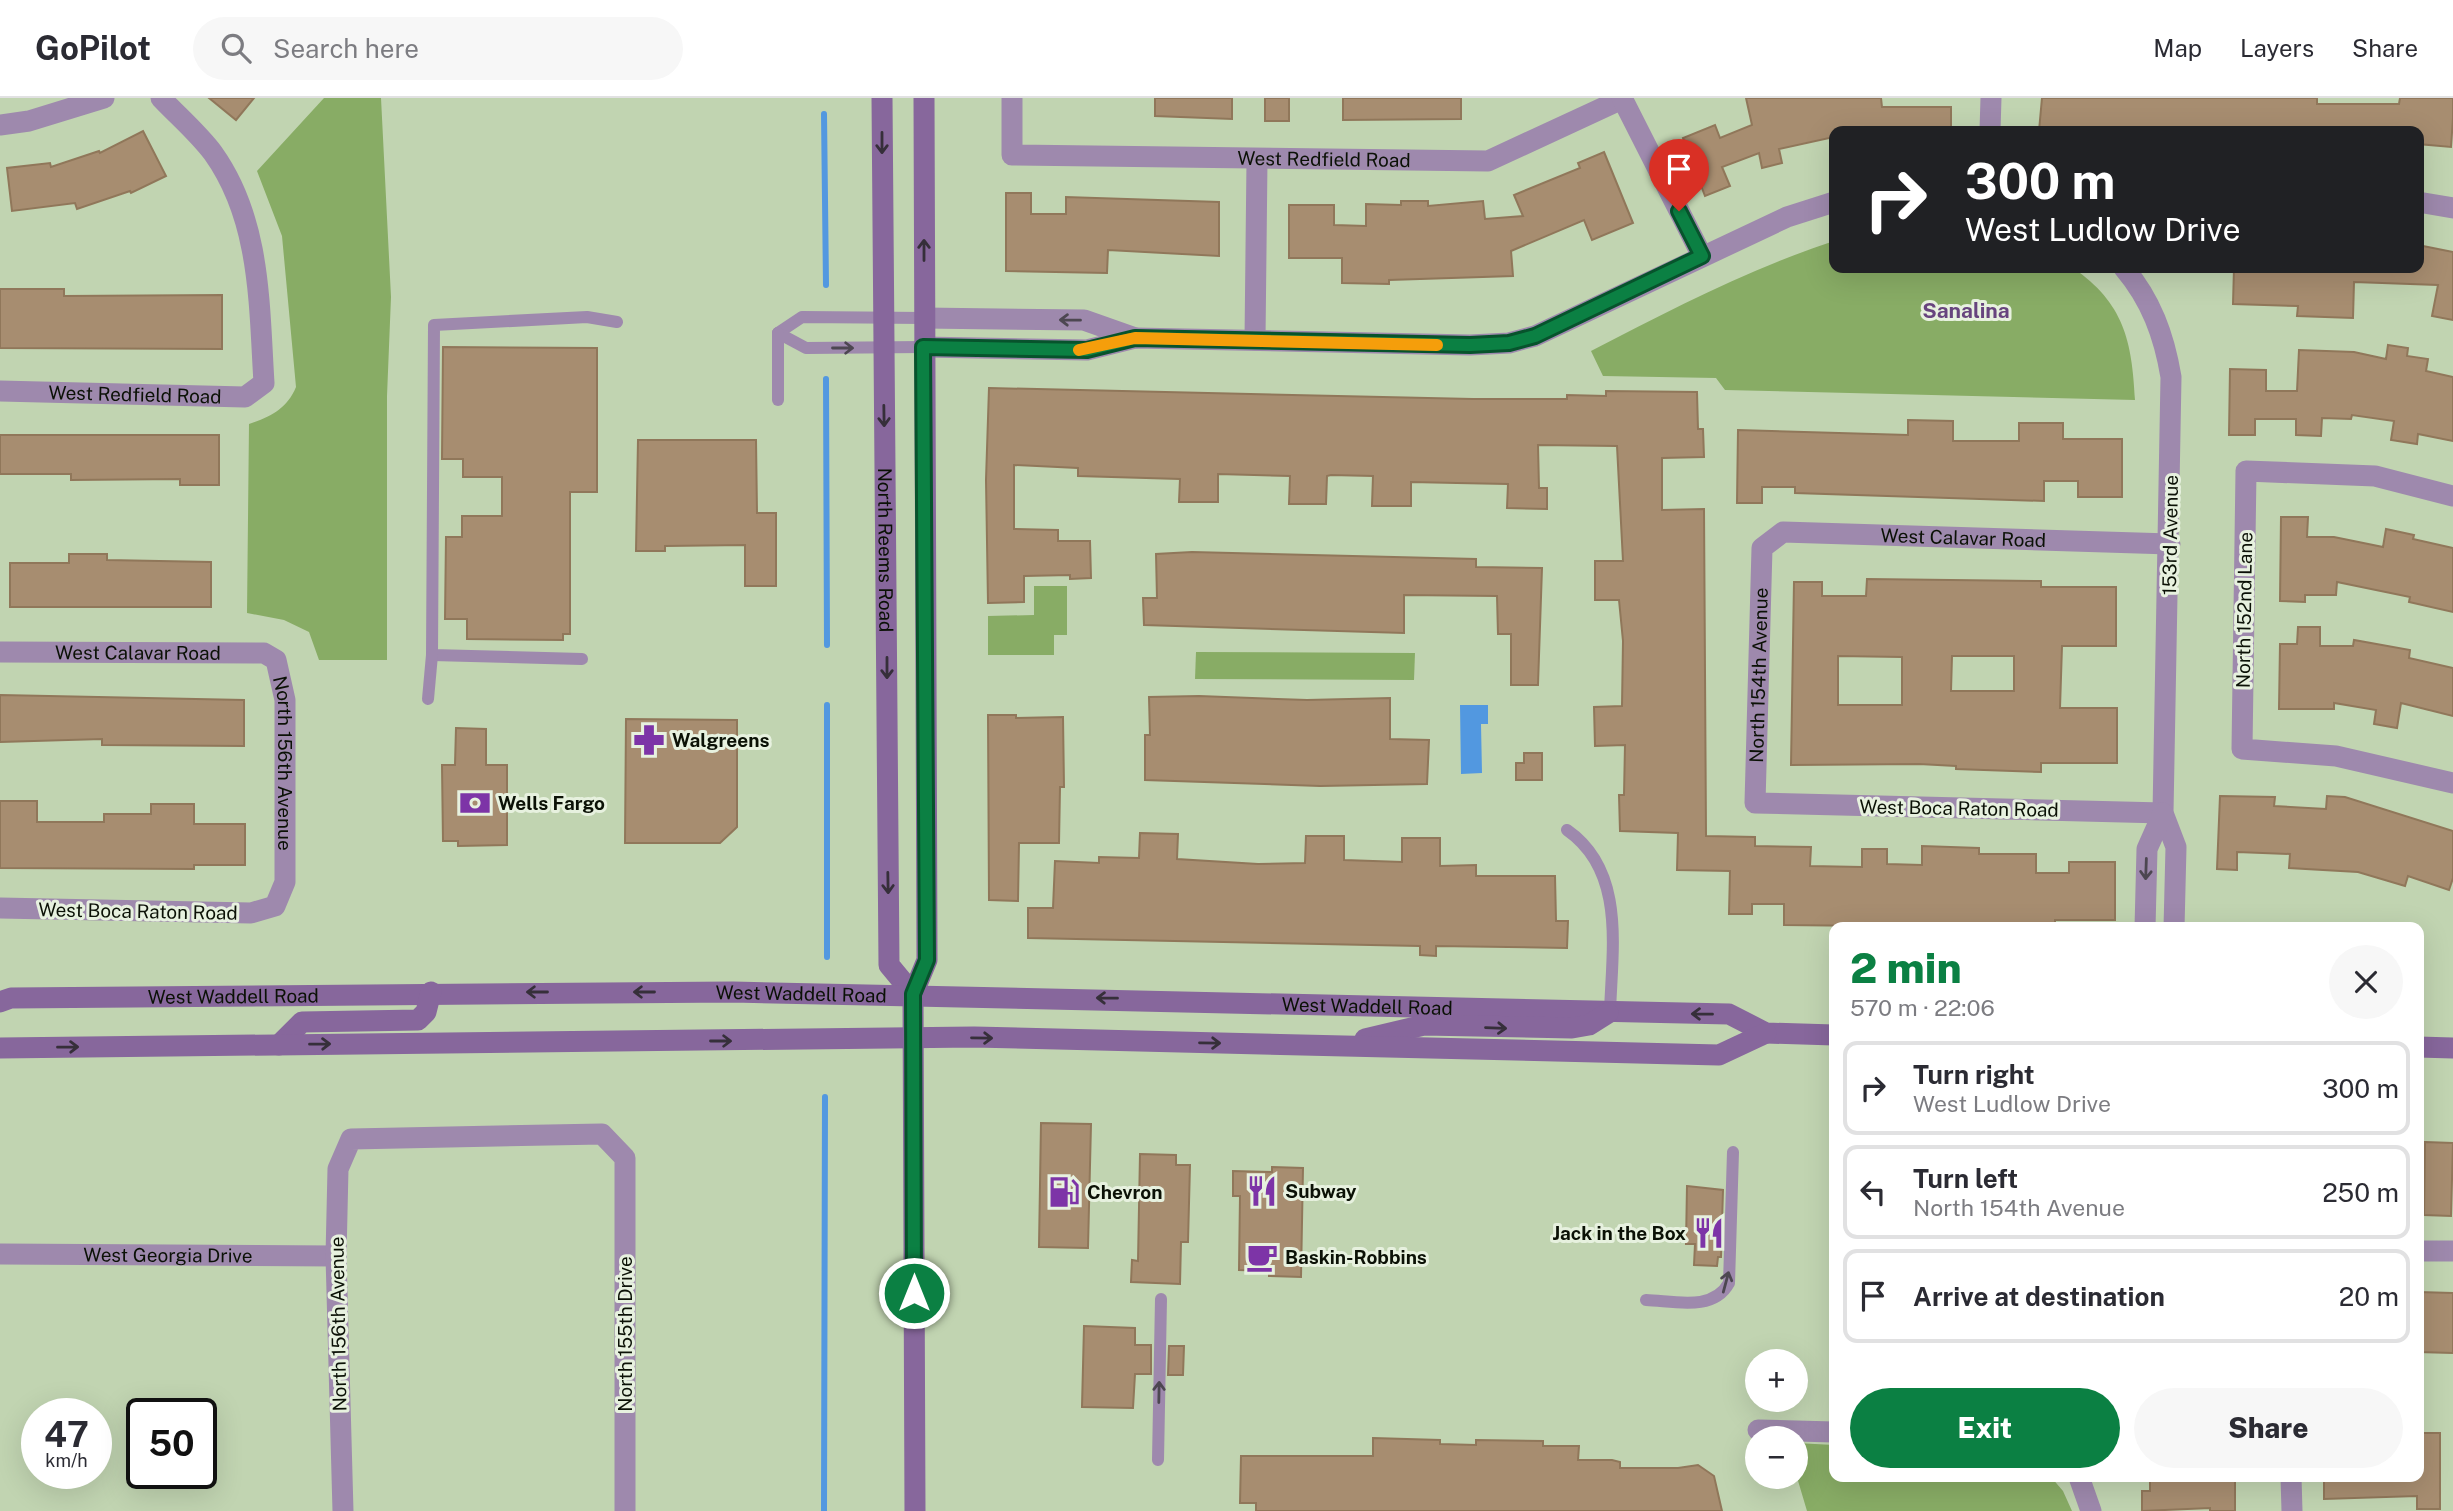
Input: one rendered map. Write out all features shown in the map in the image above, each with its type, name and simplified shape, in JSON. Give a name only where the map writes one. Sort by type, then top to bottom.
[{"type":"main road","name":"North Reems Road","points":[[882,98],[889,965],[913,994]]},
{"type":"main road","name":"North Reems Road","points":[[915,1511],[913,994],[927,960],[924,98]]},
{"type":"main road","name":"West Waddell Road","points":[[0,1002],[11,998],[431,992],[913,994],[1729,1014],[1766,1033],[1829,1035]]},
{"type":"main road","points":[[279,1045],[302,1022],[418,1020],[426,1012],[431,992]]},
{"type":"main road","points":[[1332,1046],[1424,1025],[1572,1028],[1589,1024],[1611,1012]]},
{"type":"main road","name":"West Waddell Road","points":[[0,1048],[914,1039],[1719,1055],[1766,1033]]},
{"type":"main road","points":[[2424,1047],[2453,1048]]},
{"type":"street","points":[[0,125],[29,121],[104,98]]},
{"type":"street","name":"West Redfield Road","points":[[0,391],[245,397],[264,383],[252,238],[232,185],[212,152],[161,98]]},
{"type":"street","name":"West Redfield Road","points":[[1012,98],[1012,155],[1488,161],[1622,98]]},
{"type":"street","points":[[1622,98],[1702,256]]},
{"type":"street","points":[[1990,126],[1992,98]]},
{"type":"street","points":[[1255,340],[1256,160]]},
{"type":"street","points":[[2424,203],[2453,208]]},
{"type":"street","points":[[923,347],[1087,350],[1135,338],[1470,345],[1509,343],[1535,336],[1787,217],[1829,204]]},
{"type":"street","name":"153rd Avenue","points":[[2128,273],[2148,300],[2167,355],[2172,407],[2163,813],[2175,847],[2174,922]]},
{"type":"street","points":[[924,318],[1084,320],[1135,338]]},
{"type":"street","name":"North 152nd Lane","points":[[2453,496],[2375,477],[2246,471],[2242,749],[2336,757],[2453,783]]},
{"type":"street","name":"West Calavar Road","points":[[1762,548],[1783,532],[2170,544]]},
{"type":"street","name":"North 154th Avenue","points":[[1755,803],[1762,548]]},
{"type":"street","name":"West Calavar Road","points":[[0,652],[264,653],[276,660]]},
{"type":"street","name":"North 156th Avenue","points":[[275,906],[285,882],[285,700],[276,660]]},
{"type":"street","name":"West Boca Raton Road","points":[[1755,803],[2163,813]]},
{"type":"street","name":"153rd Avenue","points":[[2145,922],[2147,849],[2163,813]]},
{"type":"street","name":"West Boca Raton Road","points":[[0,908],[251,914],[275,906]]},
{"type":"street","name":"North 156th Avenue","points":[[343,1511],[336,1256],[338,1169],[351,1139],[601,1134],[625,1158]]},
{"type":"street","name":"North 155th Drive","points":[[625,1158],[625,1511]]},
{"type":"street","points":[[2424,1251],[2453,1251]]},
{"type":"street","name":"West Georgia Drive","points":[[0,1254],[336,1256]]},
{"type":"street","points":[[1808,1431],[1829,1432]]},
{"type":"street","points":[[2081,1482],[2091,1511]]},
{"type":"street","points":[[2291,1482],[2292,1511]]},
{"type":"lane","points":[[428,699],[432,655],[434,326],[587,317],[617,322]]},
{"type":"lane","points":[[778,333],[802,317],[924,318]]},
{"type":"lane","points":[[778,333],[806,348],[923,347]]},
{"type":"lane","points":[[778,333],[778,400]]},
{"type":"lane","points":[[432,655],[582,659]]},
{"type":"lane","points":[[1567,830],[1581,840],[1595,856],[1606,881],[1611,912],[1611,1012]]},
{"type":"lane","points":[[1646,1300],[1710,1302],[1723,1294],[1729,1283],[1733,1152]]},
{"type":"lane","points":[[1158,1460],[1161,1299]]},
{"type":"green space","points":[[324,98],[381,98],[391,297],[387,396],[387,660],[319,660],[309,632],[284,620],[247,613],[249,424],[277,411],[288,401],[296,387],[282,236],[257,171]]},
{"type":"green space","points":[[1829,243],[1829,273],[2080,273],[2104,295],[2122,325],[2131,359],[2135,400],[1725,390],[1716,378],[1603,376],[1591,351],[1741,277]]},
{"type":"green space","points":[[1034,586],[1067,586],[1067,635],[1054,635],[1054,655],[988,655],[988,616],[1034,615]]},
{"type":"green space","points":[[1196,652],[1415,653],[1414,680],[1195,679]]},
{"type":"green space","points":[[1808,1444],[1829,1445],[1829,1482],[2055,1482],[2063,1491],[2072,1511],[1807,1511],[1800,1489],[1808,1489]]},
{"type":"water","points":[[1460,705],[1488,705],[1488,724],[1481,724],[1482,773],[1461,774]]},
{"type":"building","points":[[209,98],[254,98],[236,120]]},
{"type":"building","points":[[1155,98],[1232,98],[1232,119],[1155,116]]},
{"type":"building","points":[[1265,98],[1289,98],[1289,121],[1265,121]]},
{"type":"building","points":[[1343,98],[1461,98],[1461,119],[1343,120]]},
{"type":"building","points":[[1746,98],[1881,98],[1882,107],[1951,107],[1951,126],[1829,126],[1829,138],[1779,149],[1782,163],[1762,168],[1759,153],[1722,167],[1730,186],[1705,196],[1683,138],[1715,125],[1720,138],[1752,125]]},
{"type":"building","points":[[2042,98],[2317,98],[2317,104],[2399,104],[2400,98],[2453,98],[2451,147],[2424,145],[2424,126],[2039,126]]},
{"type":"building","points":[[143,131],[166,176],[131,193],[130,191],[77,209],[75,203],[12,211],[7,168],[50,163],[51,167],[99,151],[100,153]]},
{"type":"building","points":[[1604,152],[1633,223],[1592,240],[1584,220],[1511,251],[1513,276],[1389,280],[1389,284],[1342,283],[1342,258],[1289,258],[1289,205],[1334,205],[1334,225],[1366,226],[1366,204],[1401,205],[1401,201],[1428,201],[1428,206],[1483,201],[1485,219],[1523,216],[1514,195],[1580,168],[1578,163]]},
{"type":"building","points":[[1006,193],[1031,193],[1031,214],[1066,214],[1066,197],[1219,202],[1219,256],[1108,250],[1107,273],[1006,271]]},
{"type":"building","points":[[2424,246],[2453,252],[2453,320],[2432,316],[2438,285],[2354,282],[2353,318],[2297,316],[2298,306],[2233,304],[2234,273],[2424,273]]},
{"type":"building","points":[[0,289],[64,289],[64,296],[222,295],[222,349],[0,348]]},
{"type":"building","points":[[2388,345],[2408,348],[2407,356],[2428,359],[2426,371],[2453,377],[2453,441],[2418,434],[2417,444],[2391,440],[2394,421],[2352,415],[2351,419],[2322,418],[2321,436],[2296,435],[2296,419],[2255,419],[2255,435],[2229,435],[2230,369],[2266,370],[2266,391],[2297,391],[2299,350],[2354,352],[2386,359]]},
{"type":"building","points":[[443,347],[597,348],[597,492],[570,492],[570,634],[563,634],[563,640],[467,639],[467,619],[445,619],[446,537],[462,537],[462,516],[502,516],[502,477],[463,477],[463,459],[442,459]]},
{"type":"building","points":[[989,388],[1473,399],[1567,399],[1567,395],[1606,396],[1606,391],[1697,392],[1698,429],[1703,429],[1704,457],[1662,458],[1662,510],[1704,509],[1706,836],[1755,837],[1755,846],[1811,847],[1810,866],[1862,867],[1862,849],[1887,849],[1887,864],[1922,865],[1922,846],[1979,848],[1979,854],[2036,854],[2036,873],[2069,873],[2069,862],[2115,862],[2115,920],[1829,922],[1829,925],[1784,925],[1784,904],[1752,904],[1752,914],[1729,914],[1730,871],[1677,870],[1678,833],[1620,831],[1619,795],[1624,795],[1625,745],[1595,746],[1594,707],[1622,706],[1623,641],[1619,600],[1595,600],[1595,561],[1623,561],[1617,446],[1538,445],[1539,488],[1547,488],[1547,509],[1507,508],[1508,484],[1411,482],[1411,506],[1372,506],[1373,476],[1331,475],[1327,476],[1326,504],[1289,504],[1290,476],[1218,474],[1218,502],[1179,502],[1180,479],[1078,476],[1078,468],[1014,465],[1014,529],[1058,530],[1058,541],[1090,541],[1091,578],[1070,579],[1070,575],[1024,576],[1024,602],[988,603],[986,480]]},
{"type":"building","points":[[1908,420],[1953,421],[1953,441],[2019,441],[2019,423],[2063,423],[2063,439],[2122,439],[2122,497],[2078,497],[2078,481],[2044,481],[2044,501],[1795,493],[1795,487],[1762,487],[1762,503],[1737,503],[1738,430],[1908,435]]},
{"type":"building","points":[[0,435],[219,435],[219,485],[180,485],[180,479],[71,480],[71,474],[0,474]]},
{"type":"building","points":[[638,440],[756,440],[757,513],[776,513],[776,586],[745,586],[745,545],[665,546],[665,551],[636,551]]},
{"type":"building","points":[[2281,517],[2308,517],[2307,537],[2334,537],[2383,547],[2386,529],[2414,535],[2413,539],[2453,548],[2453,612],[2409,602],[2410,597],[2337,582],[2336,595],[2305,595],[2305,602],[2280,601]]},
{"type":"building","points":[[1192,552],[1476,559],[1476,567],[1542,568],[1538,685],[1511,685],[1511,634],[1498,634],[1497,596],[1404,595],[1404,633],[1144,625],[1143,598],[1157,598],[1156,554]]},
{"type":"building","points":[[69,554],[107,554],[107,560],[211,562],[211,607],[10,607],[10,563],[69,563]]},
{"type":"building","points":[[1867,579],[2041,581],[2041,587],[2116,587],[2116,646],[2062,646],[2060,708],[2117,708],[2117,763],[2041,763],[2041,772],[1956,769],[1956,766],[1919,764],[1791,765],[1794,582],[1822,582],[1822,596],[1866,596]],"holes":[[[1838,656],[1902,657],[1902,705],[1838,705]],[[1952,656],[2014,656],[2014,691],[1951,691]]]},
{"type":"building","points":[[2298,627],[2320,627],[2320,646],[2353,646],[2354,640],[2410,650],[2409,658],[2453,668],[2453,716],[2401,703],[2397,728],[2374,724],[2376,710],[2334,703],[2334,709],[2279,709],[2280,644],[2297,644]]},
{"type":"building","points":[[0,695],[244,700],[244,746],[102,745],[102,739],[0,742]]},
{"type":"building","points":[[1149,697],[1307,700],[1390,698],[1390,739],[1429,740],[1427,784],[1320,786],[1145,780],[1145,735],[1150,735]]},
{"type":"building","points":[[988,715],[1016,715],[1016,718],[1063,717],[1064,787],[1060,787],[1059,843],[1019,843],[1018,901],[989,900]]},
{"type":"building","name":"Walgreens","points":[[626,719],[737,720],[737,827],[720,843],[625,843]]},
{"type":"building","name":"Wells Fargo","points":[[456,728],[486,729],[486,765],[507,765],[507,845],[458,846],[458,841],[443,841],[442,765],[455,765]]},
{"type":"building","points":[[1524,753],[1542,753],[1542,780],[1516,780],[1516,763],[1524,763]]},
{"type":"building","points":[[2220,796],[2275,797],[2274,806],[2326,809],[2327,796],[2345,797],[2453,831],[2453,878],[2449,890],[2408,876],[2405,886],[2358,872],[2289,868],[2290,854],[2237,852],[2237,870],[2217,869]]},
{"type":"building","points":[[0,801],[37,801],[37,822],[104,822],[104,814],[151,814],[151,804],[194,804],[194,824],[245,824],[245,865],[194,865],[194,869],[0,868]]},
{"type":"building","points":[[1140,833],[1178,834],[1177,859],[1258,864],[1305,863],[1306,836],[1344,836],[1344,860],[1402,862],[1402,838],[1440,838],[1440,866],[1476,865],[1476,876],[1555,876],[1556,921],[1568,921],[1567,948],[1436,946],[1436,956],[1420,955],[1420,946],[1028,938],[1028,908],[1053,908],[1055,861],[1099,863],[1099,857],[1139,858]]},
{"type":"building","points":[[1041,1123],[1091,1124],[1088,1248],[1039,1247]]},
{"type":"building","points":[[2425,1142],[2453,1143],[2451,1216],[2424,1215]]},
{"type":"building","points":[[1140,1154],[1176,1155],[1176,1165],[1190,1165],[1188,1242],[1181,1242],[1180,1284],[1131,1282],[1132,1260],[1138,1261]]},
{"type":"building","points":[[1272,1167],[1303,1168],[1301,1277],[1269,1276],[1269,1271],[1239,1270],[1240,1196],[1233,1196],[1233,1171],[1272,1172]]},
{"type":"building","name":"Jack in the Box","points":[[1687,1186],[1723,1190],[1721,1257],[1718,1257],[1717,1266],[1694,1265],[1695,1244],[1686,1244]]},
{"type":"building","points":[[2424,1292],[2453,1293],[2453,1353],[2424,1352]]},
{"type":"building","points":[[1084,1326],[1135,1328],[1135,1345],[1151,1345],[1151,1374],[1135,1374],[1133,1408],[1082,1407]]},
{"type":"building","points":[[1169,1346],[1184,1346],[1183,1375],[1168,1375]]},
{"type":"building","points":[[2424,1433],[2440,1433],[2440,1509],[2417,1509],[2417,1496],[2324,1499],[2324,1482],[2424,1482]]},
{"type":"building","points":[[1373,1438],[1440,1440],[1440,1444],[1476,1445],[1476,1440],[1543,1441],[1543,1446],[1579,1446],[1578,1460],[1612,1460],[1620,1462],[1620,1468],[1678,1468],[1698,1465],[1714,1476],[1722,1511],[1256,1511],[1256,1503],[1240,1503],[1241,1456],[1373,1456]]},
{"type":"building","points":[[2150,1482],[2235,1482],[2235,1511],[2210,1511],[2210,1508],[2142,1511],[2142,1491],[2150,1491]]},
{"type":"waterway","points":[[824,114],[826,285]]},
{"type":"waterway","points":[[826,379],[827,645]]},
{"type":"waterway","points":[[827,705],[827,957]]},
{"type":"waterway","points":[[824,1511],[825,1097]]},
{"type":"slow traffic","points":[[1079,350],[1135,338],[1437,345]]},
{"type":"place","name":"Walgreens","points":[[649,740]]},
{"type":"place","name":"Wells Fargo","points":[[475,803]]},
{"type":"place","name":"Subway","points":[[1262,1191]]},
{"type":"place","name":"Chevron","points":[[1064,1192]]},
{"type":"place","name":"Jack in the Box","points":[[1709,1233]]},
{"type":"place","name":"Baskin-Robbins","points":[[1262,1257]]},
{"type":"district","name":"Sanalina","points":[[1966,310]]},
{"type":"route","points":[[914,1293],[913,994],[927,960],[928,687],[923,347],[1087,350],[1135,338],[1470,345],[1509,343],[1535,336],[1702,256],[1679,211]]}]
